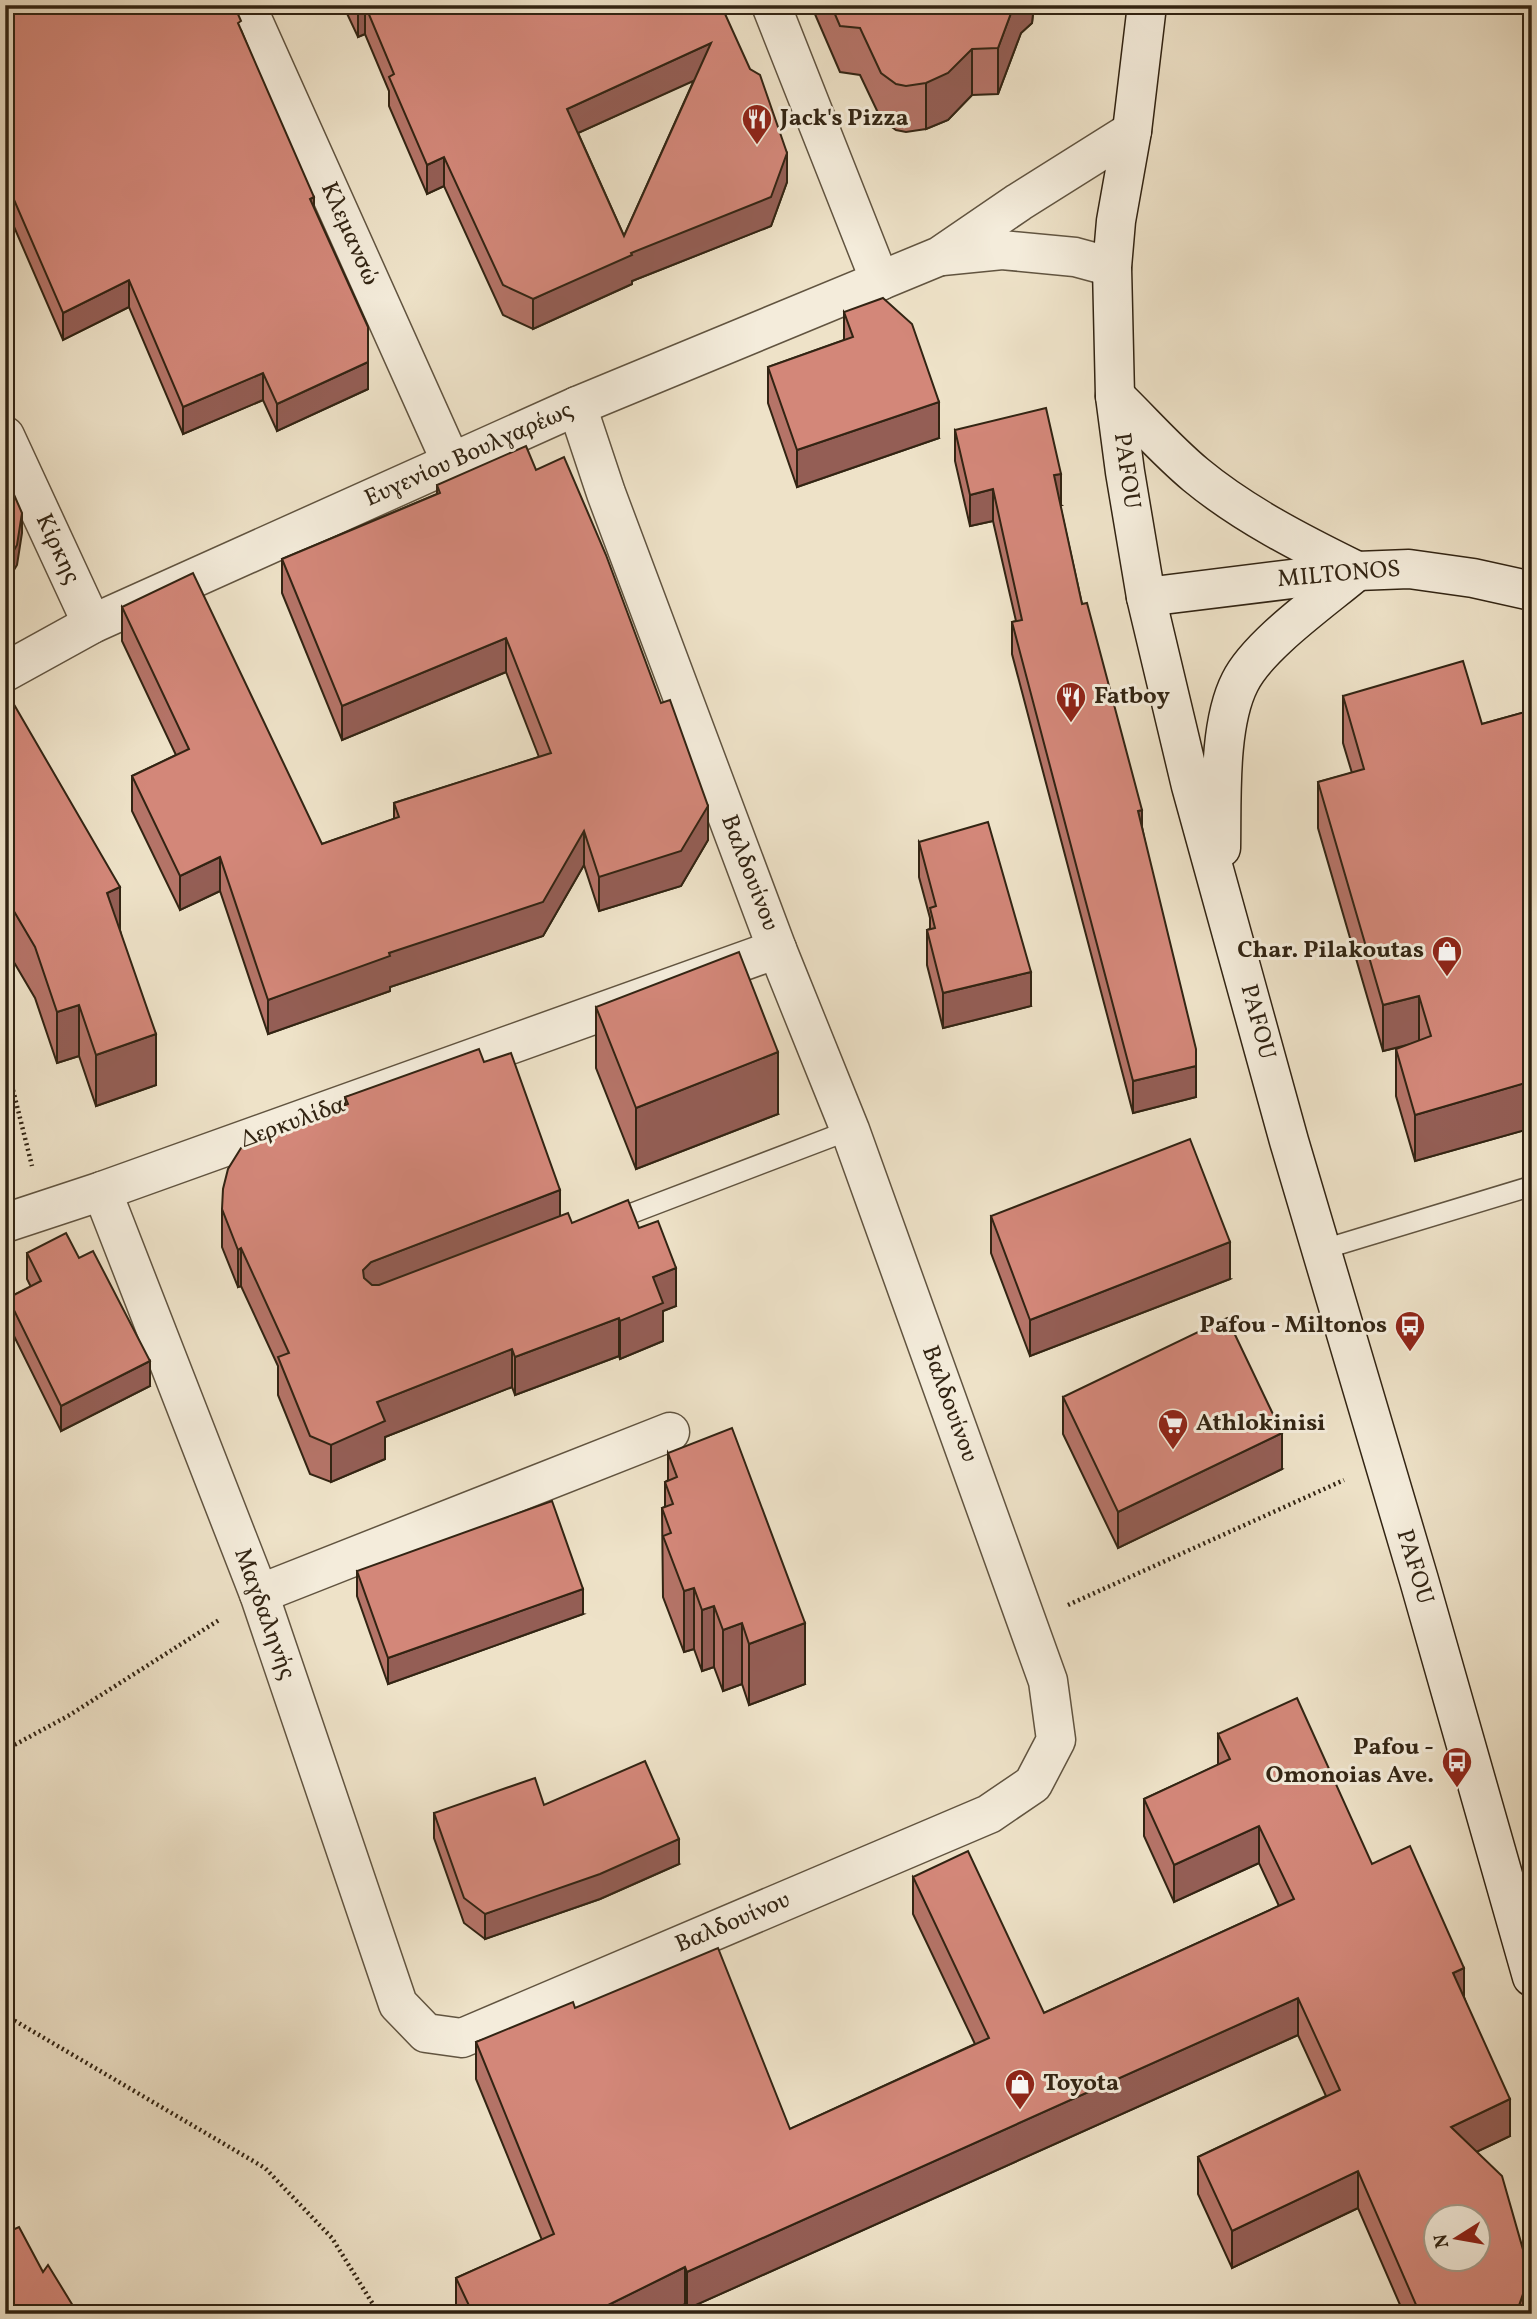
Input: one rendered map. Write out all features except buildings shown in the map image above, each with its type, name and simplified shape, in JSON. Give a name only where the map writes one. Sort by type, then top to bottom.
[{"type":"street","name":"Κλεμανσώ","points":[[246,5],[452,464]]},
{"type":"street","points":[[771,5],[880,281]]},
{"type":"street","name":"PAFOU","points":[[1147,5],[1132,131],[1116,221],[1112,267],[1115,396],[1146,597],[1191,786],[1289,1142],[1532,1977]]},
{"type":"street","name":"Ευγενίου Βουλγαρέως","points":[[5,672],[92,624],[577,406],[940,256],[1019,202],[1132,131]]},
{"type":"street","name":"Ευγενίου Βουλγαρέως","points":[[940,256],[1003,250],[1074,257],[1112,267]]},
{"type":"street","points":[[1115,396],[1194,474],[1219,493],[1299,542],[1357,571],[1262,652],[1240,682],[1228,719],[1223,764],[1219,884]]},
{"type":"street","name":"Βαλδουίνου","points":[[426,2033],[462,2038],[989,1814],[1032,1784],[1056,1740],[1048,1681],[1028,1623],[850,1130],[778,949],[606,493],[577,406]]},
{"type":"street","name":"Κίρκης","points":[[5,436],[92,624]]},
{"type":"street","name":"MILTONOS","points":[[1146,597],[1357,571],[1409,569],[1473,578],[1532,591]]},
{"type":"street","name":"Δερκυλίδα","points":[[5,1223],[103,1191],[778,949]]},
{"type":"street","name":"Μαγδαληνής","points":[[103,1191],[259,1594],[398,2004],[426,2033]]},
{"type":"street","points":[[259,1594],[670,1432]]},
{"type":"lane","points":[[593,1228],[850,1130]]},
{"type":"lane","points":[[1321,1250],[1532,1186]]},
{"type":"path","points":[[5,1058],[43,1211]]},
{"type":"path","points":[[1028,1623],[1383,1462]]},
{"type":"path","points":[[5,1751],[68,1716],[259,1594]]},
{"type":"path","points":[[5,2015],[265,2168],[332,2238],[379,2314]]},
{"type":"place","name":"Jack's Pizza","points":[[757,146]]},
{"type":"place","name":"Fatboy","points":[[1071,724]]},
{"type":"place","name":"Char. Pilakoutas","points":[[1447,978]]},
{"type":"place","name":"Pafou - Miltonos","points":[[1410,1353]]},
{"type":"place","name":"Athlokinisi","points":[[1173,1451]]},
{"type":"place","name":"Pafou - Omonoias Ave.","points":[[1457,1789]]},
{"type":"place","name":"Toyota","points":[[1020,2111]]}]
